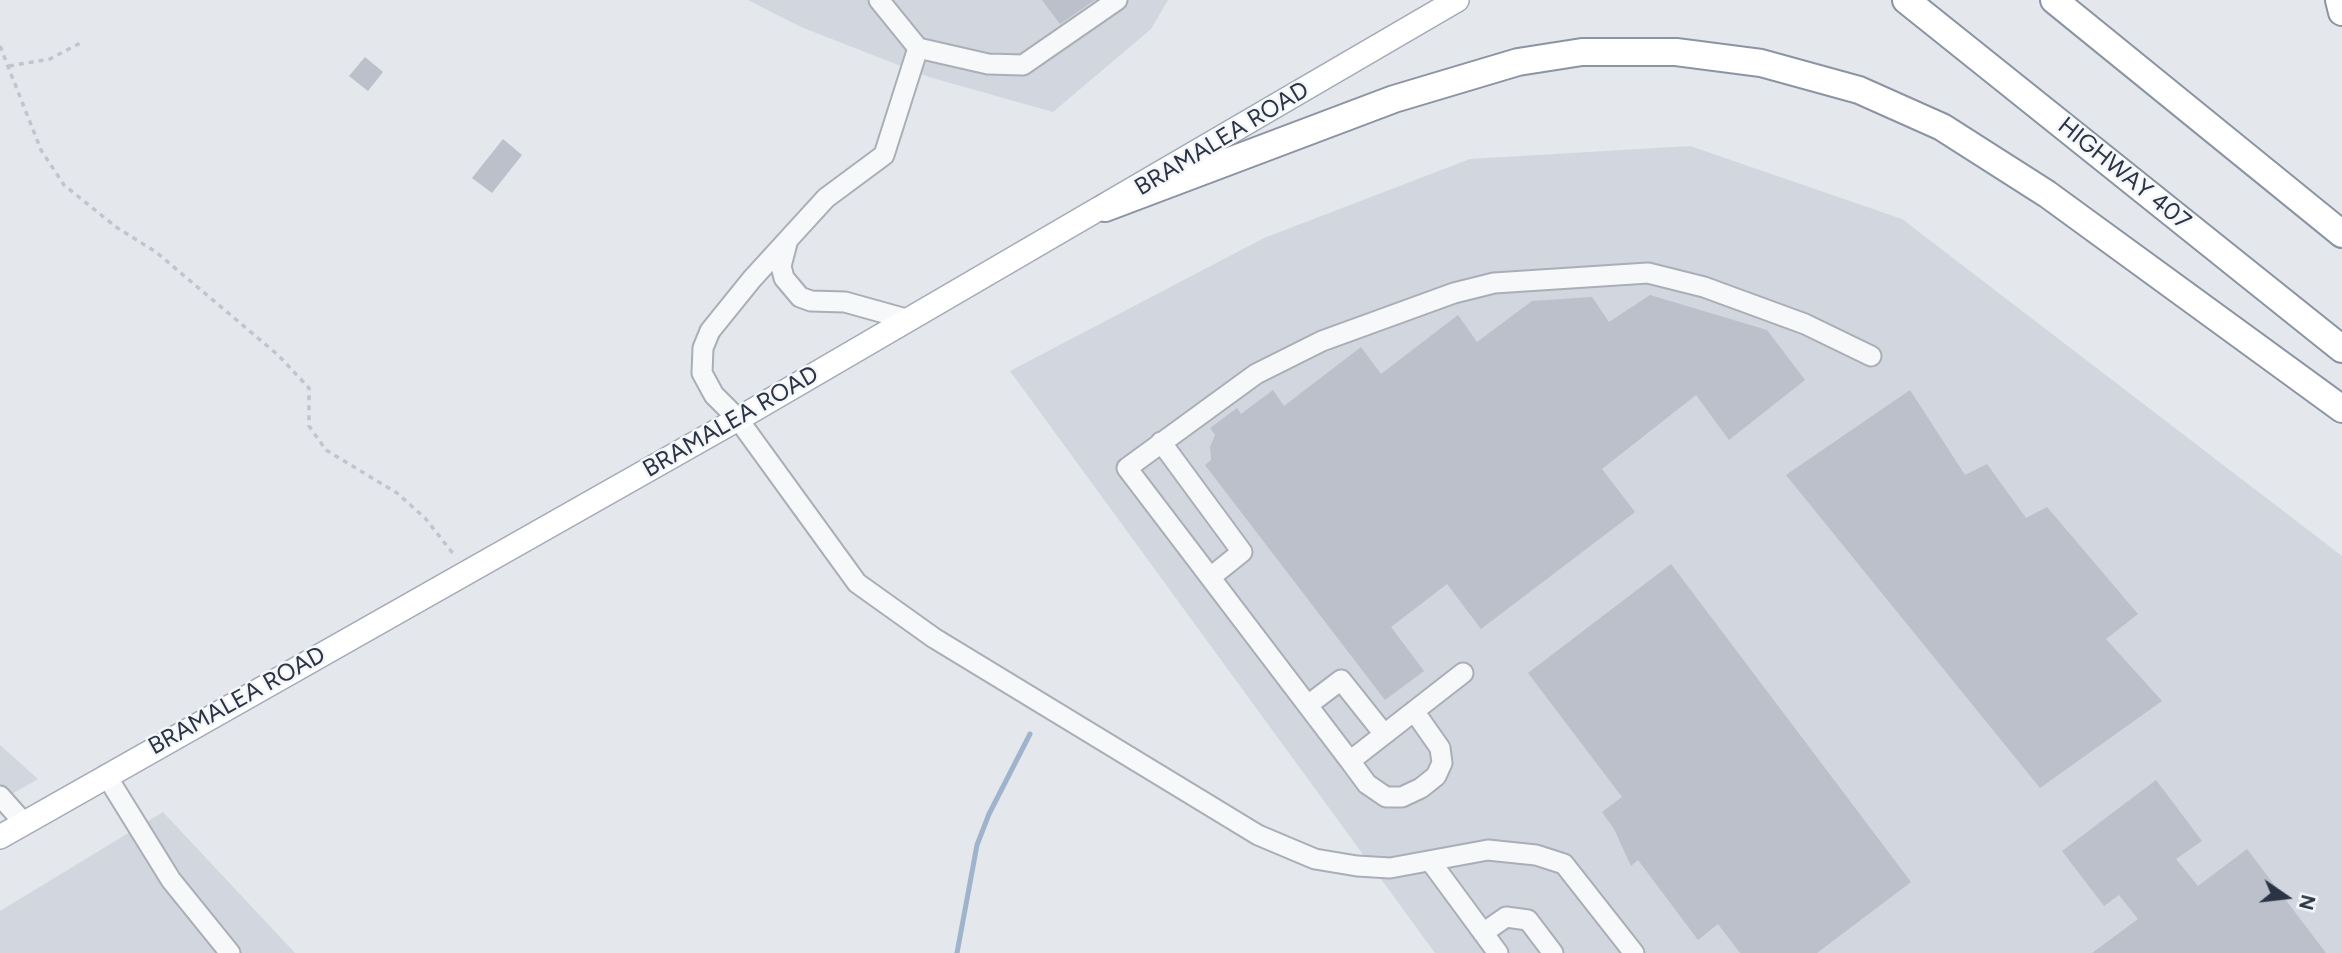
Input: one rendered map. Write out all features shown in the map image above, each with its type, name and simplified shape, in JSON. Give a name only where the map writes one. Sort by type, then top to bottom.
[{"type":"highway","name":"HIGHWAY 407","points":[[1906,0],[2342,349]]},
{"type":"highway","points":[[2054,0],[2342,234]]},
{"type":"highway","points":[[2339,0],[2342,12]]},
{"type":"highway","points":[[1105,208],[1394,99],[1518,62],[1581,52],[1676,52],[1761,63],[1859,90],[1942,127],[2047,194],[2342,409]]},
{"type":"main road","name":"BRAMALEA ROAD","points":[[0,837],[738,419],[906,319],[1105,208],[1457,0]]},
{"type":"lane","points":[[879,0],[918,48],[988,64],[1023,65],[1117,0]]},
{"type":"lane","points":[[918,48],[884,155],[826,198],[793,232],[710,331],[703,348],[702,373],[714,395],[738,419],[857,583],[891,611],[933,639],[1258,835],[1315,859],[1357,866],[1390,868],[1488,850],[1536,855],[1564,864],[1626,950]]},
{"type":"lane","points":[[793,232],[782,254],[781,266],[784,278],[800,297],[811,301],[845,302],[906,319]]},
{"type":"lane","points":[[1413,711],[1440,748],[1442,763],[1436,776],[1429,782],[1402,797],[1386,797],[1367,784],[1212,576],[1127,468],[1256,374],[1322,341],[1454,293],[1494,283],[1648,273],[1704,287],[1805,324],[1871,356]]},
{"type":"lane","points":[[1161,442],[1242,552],[1212,576]]},
{"type":"lane","points":[[1350,761],[1463,673]]},
{"type":"lane","points":[[1308,705],[1341,680],[1384,734]]},
{"type":"lane","points":[[106,775],[171,880],[230,953]]},
{"type":"lane","points":[[0,796],[24,823]]},
{"type":"lane","points":[[1431,862],[1498,953]]},
{"type":"lane","points":[[1483,933],[1506,917],[1528,920],[1553,953]]},
{"type":"path","points":[[9,66],[50,59],[84,41]]},
{"type":"path","points":[[0,46],[41,150],[64,184],[116,227],[156,252],[278,355],[309,388],[309,426],[326,450],[397,492],[425,518],[467,572]]},
{"type":"shaded area","points":[[748,0],[1168,0],[1151,29],[1053,112],[929,77],[801,27]]},
{"type":"shaded area","points":[[1690,146],[1902,219],[2342,556],[2342,953],[1435,953],[1010,371],[1264,238],[1470,159]]},
{"type":"shaded area","points":[[0,745],[38,779],[0,801]]},
{"type":"shaded area","points":[[163,812],[295,953],[0,953],[0,911]]},
{"type":"building","points":[[1042,0],[1095,0],[1060,24]]},
{"type":"building","points":[[365,57],[383,72],[368,91],[349,76]]},
{"type":"building","points":[[503,139],[522,155],[492,193],[472,178]]},
{"type":"building","points":[[1650,295],[1767,330],[1805,380],[1729,440],[1696,395],[1602,469],[1635,512],[1481,629],[1447,584],[1391,627],[1424,671],[1385,700],[1205,465],[1211,460],[1210,447],[1215,435],[1210,428],[1237,408],[1241,414],[1273,390],[1284,406],[1361,347],[1381,374],[1458,315],[1477,342],[1532,301],[1592,297],[1609,322]]},
{"type":"building","points":[[1910,390],[1965,475],[1987,464],[2026,518],[2047,507],[2138,614],[2106,639],[2162,701],[2040,788],[1786,475]]},
{"type":"building","points":[[1671,564],[1911,882],[1817,953],[1740,953],[1718,924],[1698,940],[1638,860],[1631,866],[1614,829],[1602,812],[1622,797],[1528,673]]},
{"type":"building","points":[[2156,780],[2202,841],[2176,859],[2198,886],[2247,849],[2326,953],[2092,953],[2138,919],[2119,895],[2104,906],[2062,851]]},
{"type":"waterway","points":[[957,953],[977,845],[989,814],[1030,734]]}]
